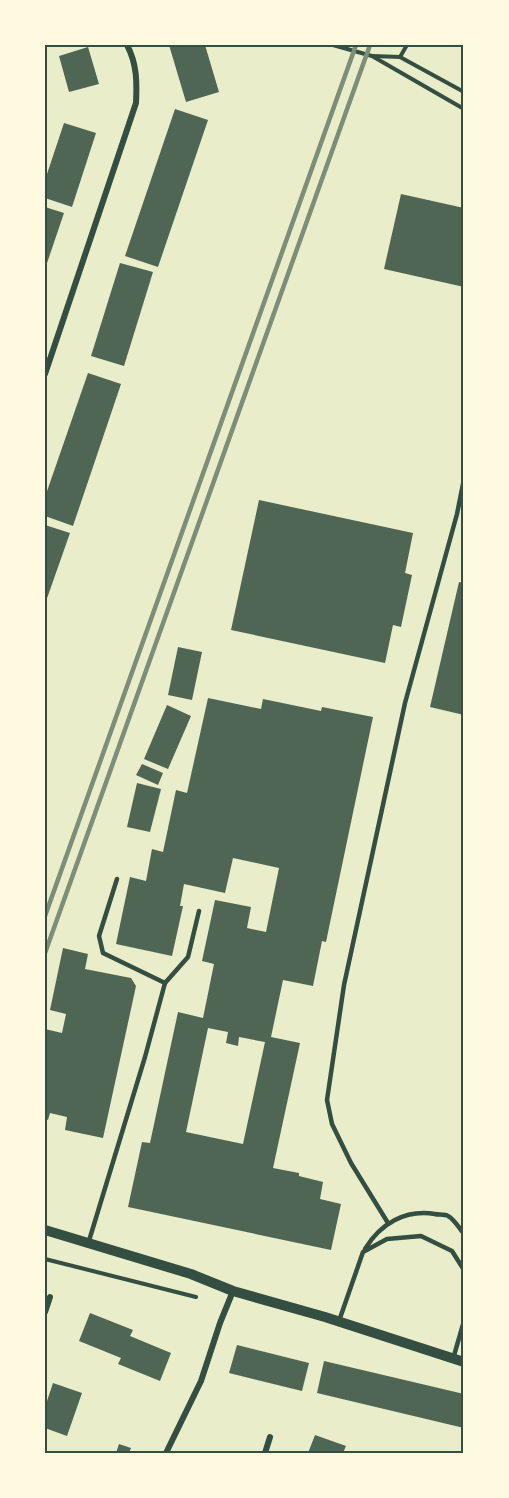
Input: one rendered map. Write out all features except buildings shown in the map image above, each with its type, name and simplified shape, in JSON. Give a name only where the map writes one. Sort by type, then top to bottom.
[{"type":"street","points":[[45,374],[136,103],[137,78],[127,45]]},
{"type":"street","points":[[45,1230],[190,1274],[233,1291],[339,1321],[459,1361]]},
{"type":"street","points":[[166,1453],[201,1382],[233,1291]]},
{"type":"street","points":[[45,1312],[50,1297]]},
{"type":"street","points":[[265,1453],[270,1437]]},
{"type":"lane","points":[[388,1222],[351,1163],[332,1124],[327,1100],[344,985],[405,703],[457,514],[464,478]]},
{"type":"lane","points":[[117,879],[99,936],[104,953],[165,983]]},
{"type":"lane","points":[[88,1244],[142,1068],[165,983],[188,957],[199,911]]},
{"type":"lane","points":[[339,1321],[363,1252],[372,1237],[388,1222],[422,1212],[449,1216],[464,1234]]},
{"type":"lane","points":[[363,1252],[387,1239],[421,1236],[452,1251],[464,1270]]},
{"type":"lane","points":[[459,1361],[464,1321]]},
{"type":"path","points":[[333,45],[372,56],[400,57],[464,92]]},
{"type":"path","points":[[400,57],[407,45]]},
{"type":"path","points":[[372,56],[464,110]]},
{"type":"railway","points":[[45,916],[356,45]]},
{"type":"railway","points":[[45,953],[370,45]]}]
